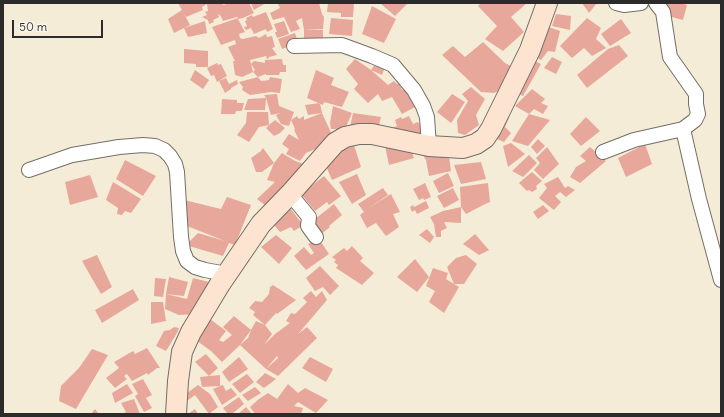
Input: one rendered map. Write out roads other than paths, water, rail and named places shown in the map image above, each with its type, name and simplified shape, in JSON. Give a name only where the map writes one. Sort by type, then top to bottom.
[{"type":"street","points":[[176,414],[182,352],[191,332],[260,224],[290,194],[335,143],[345,137],[359,134],[372,134],[429,146],[463,148],[476,144],[485,138],[491,129],[530,50],[547,3]]},
{"type":"street","points":[[616,3],[624,5],[641,3]]},
{"type":"street","points":[[603,152],[634,140],[683,130],[695,120],[698,114],[696,94],[670,57],[663,12],[656,3]]},
{"type":"street","points":[[294,46],[342,45],[393,65],[414,90],[423,106],[427,117],[429,146]]},
{"type":"street","points":[[683,130],[721,280]]},
{"type":"street","points":[[29,170],[72,155],[119,147],[143,145],[155,146],[164,150],[170,156],[177,172],[180,237],[187,261],[195,267],[227,274]]},
{"type":"street","points":[[290,194],[309,217],[308,226],[316,237]]}]
